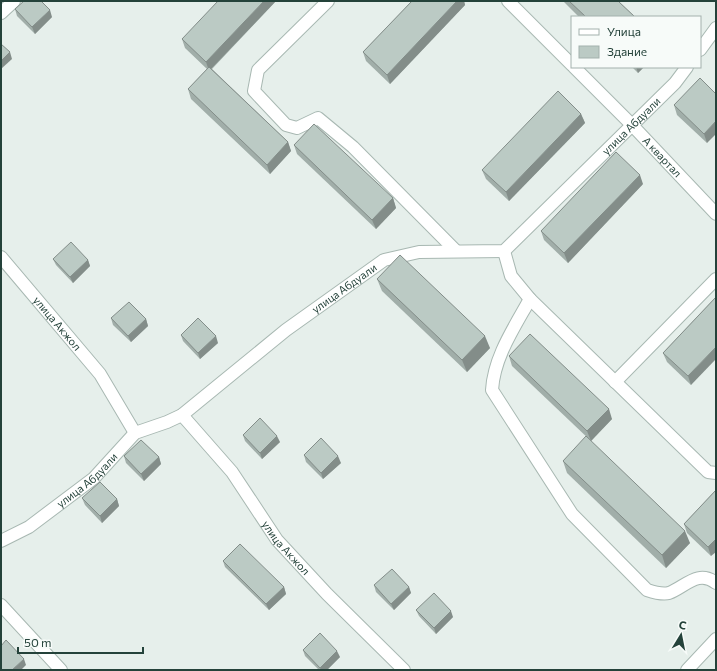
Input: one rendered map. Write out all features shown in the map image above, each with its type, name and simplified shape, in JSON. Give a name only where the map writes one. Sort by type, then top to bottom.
[{"type":"street","points":[[1,13],[14,1]]},
{"type":"street","points":[[328,1],[258,70],[254,91],[286,125],[298,128],[318,118],[353,147],[456,251]]},
{"type":"street","name":"А квартал","points":[[508,1],[571,64]]},
{"type":"street","points":[[701,49],[716,28]]},
{"type":"street","name":"А квартал","points":[[575,68],[632,124],[716,214]]},
{"type":"street","name":"улица Абдуали","points":[[1,542],[29,527],[94,478],[135,433],[168,422],[182,415],[286,330],[384,260],[418,252],[504,250],[675,83],[686,68]]},
{"type":"street","points":[[504,250],[507,268],[511,276],[530,300],[708,472],[716,473]]},
{"type":"street","name":"улица Акжол","points":[[1,257],[100,374],[135,433]]},
{"type":"street","points":[[615,382],[716,279]]},
{"type":"street","points":[[530,300],[493,372],[492,390],[572,514],[647,590],[657,593],[668,593],[692,579],[703,578],[716,583]]},
{"type":"street","name":"улица Акжол","points":[[182,415],[232,472],[277,540],[327,594],[404,670]]},
{"type":"street","points":[[1,605],[61,670]]},
{"type":"street","points":[[687,670],[716,640]]},
{"type":"building","points":[[24,1],[41,1],[50,10],[32,27],[15,9]]},
{"type":"building","points":[[218,1],[264,1],[206,62],[182,39]]},
{"type":"building","points":[[412,1],[457,1],[387,75],[363,52]]},
{"type":"building","points":[[569,1],[618,1],[634,16],[585,16]]},
{"type":"building","points":[[1,44],[10,52],[1,61]]},
{"type":"building","points":[[209,67],[288,142],[267,165],[188,89]]},
{"type":"building","points":[[700,78],[716,94],[716,121],[704,134],[674,105]]},
{"type":"building","points":[[558,91],[581,114],[506,192],[482,170]]},
{"type":"building","points":[[314,124],[393,198],[372,220],[294,145]]},
{"type":"building","points":[[616,152],[640,175],[564,253],[541,231]]},
{"type":"building","points":[[71,242],[88,260],[70,277],[53,259]]},
{"type":"building","points":[[400,255],[485,336],[462,360],[377,279]]},
{"type":"building","points":[[716,297],[716,347],[688,376],[663,353]]},
{"type":"building","points":[[129,302],[146,319],[128,336],[111,318]]},
{"type":"building","points":[[198,318],[216,336],[198,353],[181,335]]},
{"type":"building","points":[[530,334],[609,409],[587,431],[509,356]]},
{"type":"building","points":[[260,418],[277,436],[260,453],[243,435]]},
{"type":"building","points":[[586,436],[685,531],[662,555],[563,461]]},
{"type":"building","points":[[321,438],[338,456],[321,473],[304,455]]},
{"type":"building","points":[[141,440],[159,457],[141,474],[124,456]]},
{"type":"building","points":[[100,482],[117,499],[100,516],[82,498]]},
{"type":"building","points":[[716,490],[716,539],[708,547],[684,524]]},
{"type":"building","points":[[240,544],[284,587],[266,604],[223,561]]},
{"type":"building","points":[[392,569],[409,587],[391,604],[374,585]]},
{"type":"building","points":[[434,593],[451,611],[434,628],[416,610]]},
{"type":"building","points":[[320,633],[337,651],[320,668],[303,650]]},
{"type":"building","points":[[6,640],[24,659],[12,670],[1,670],[1,646]]}]
